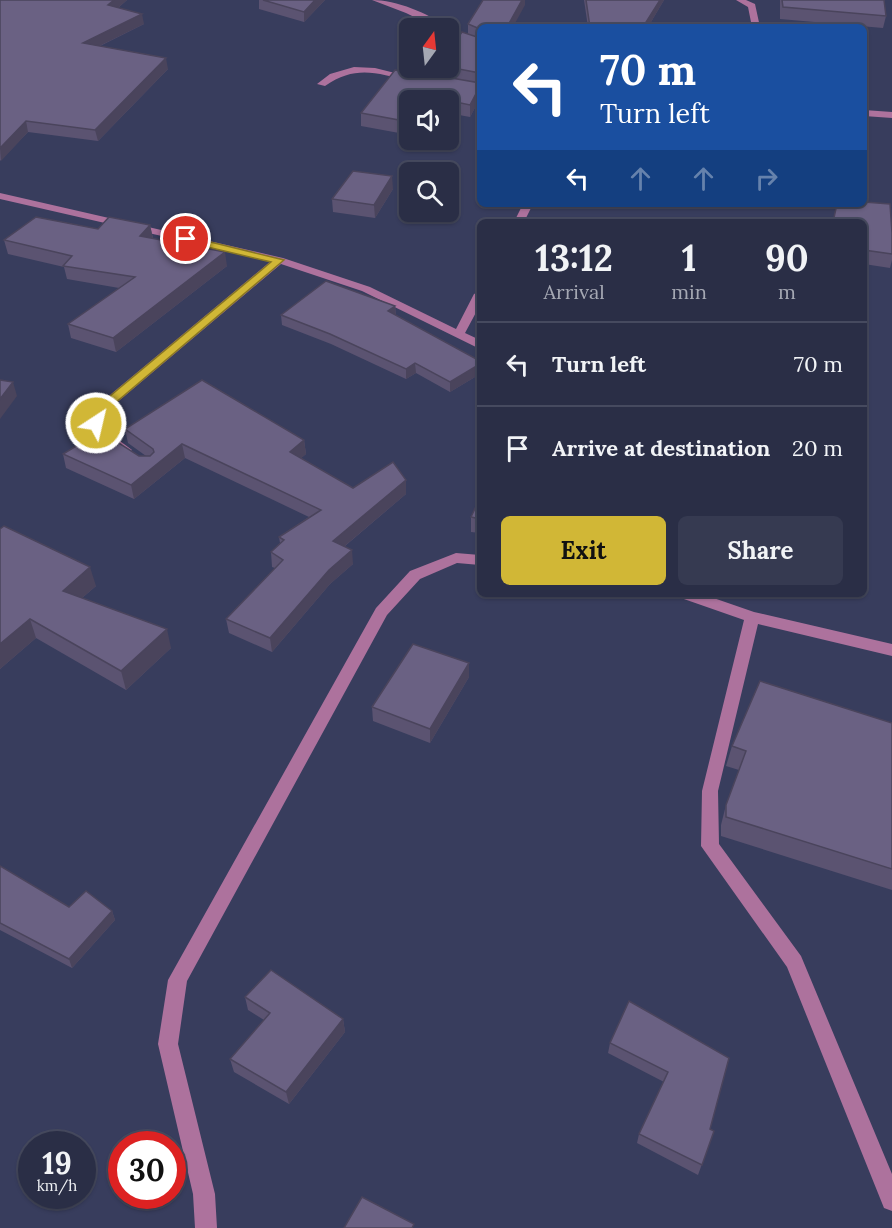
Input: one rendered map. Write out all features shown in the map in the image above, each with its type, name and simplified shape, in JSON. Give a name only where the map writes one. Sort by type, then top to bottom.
[{"type":"street","points":[[376,0],[423,18]]},
{"type":"street","points":[[740,0],[752,6],[755,24]]},
{"type":"street","points":[[459,37],[477,45]]},
{"type":"street","points":[[322,84],[337,72],[352,69],[367,69],[424,81]]},
{"type":"street","points":[[867,113],[892,115]]},
{"type":"street","points":[[0,196],[279,260],[366,289],[477,343]]},
{"type":"street","points":[[139,459],[103,435],[96,423],[102,408],[279,260]]},
{"type":"street","points":[[459,334],[477,300]]},
{"type":"street","points":[[206,1228],[204,1194],[168,1044],[178,980],[381,612],[415,574],[456,558],[477,560]]},
{"type":"street","points":[[695,597],[752,617],[892,650]]},
{"type":"street","points":[[752,617],[710,791],[710,846],[794,962],[892,1200]]},
{"type":"building","points":[[0,0],[114,0],[108,5],[142,14],[83,43],[166,58],[95,130],[26,121],[0,148]]},
{"type":"building","points":[[263,0],[315,0],[304,12]]},
{"type":"building","points":[[483,0],[522,0],[509,24],[477,24],[477,28],[468,24]]},
{"type":"building","points":[[586,0],[660,0],[645,24],[590,24]]},
{"type":"building","points":[[782,0],[884,0],[886,16],[783,7]]},
{"type":"building","points":[[462,32],[477,37],[477,72],[459,69],[459,36]]},
{"type":"building","points":[[395,70],[399,71],[399,78],[451,78],[477,82],[477,92],[470,105],[459,103],[459,90],[399,90],[399,120],[361,113]]},
{"type":"building","points":[[353,171],[392,176],[374,205],[332,199]]},
{"type":"building","points":[[867,202],[890,204],[892,254],[867,250],[867,219],[834,219],[836,207],[867,207]]},
{"type":"building","points":[[36,217],[98,229],[109,217],[150,225],[140,236],[225,252],[113,338],[68,324],[135,277],[63,266],[72,256],[4,240]]},
{"type":"building","points":[[326,281],[395,306],[388,311],[477,359],[477,366],[450,382],[415,363],[406,369],[330,334],[281,315]]},
{"type":"building","points":[[0,380],[13,382],[0,399]]},
{"type":"building","points":[[202,380],[304,440],[290,452],[353,488],[393,462],[406,480],[333,541],[352,550],[329,570],[270,638],[226,619],[283,560],[271,552],[284,540],[279,537],[321,510],[182,444],[131,485],[63,454],[96,434],[107,440],[111,438],[139,456],[150,456],[154,452],[153,449],[125,429]]},
{"type":"building","points":[[477,504],[477,518],[471,517]]},
{"type":"building","points":[[4,526],[90,567],[63,591],[167,629],[121,671],[30,619],[0,644],[0,529]]},
{"type":"building","points":[[413,644],[469,663],[430,729],[372,707]]},
{"type":"building","points":[[760,681],[892,723],[892,869],[726,817],[726,805],[746,751],[732,746]]},
{"type":"building","points":[[0,866],[69,907],[86,891],[112,911],[69,959],[0,923]]},
{"type":"building","points":[[271,970],[343,1019],[286,1092],[230,1059],[270,1013],[245,997]]},
{"type":"building","points":[[629,1001],[729,1058],[710,1129],[714,1131],[702,1165],[639,1134],[668,1072],[610,1043]]},
{"type":"building","points":[[362,1197],[414,1224],[412,1228],[344,1228]]},
{"type":"route","points":[[96,423],[102,408],[279,260],[186,239]]}]
